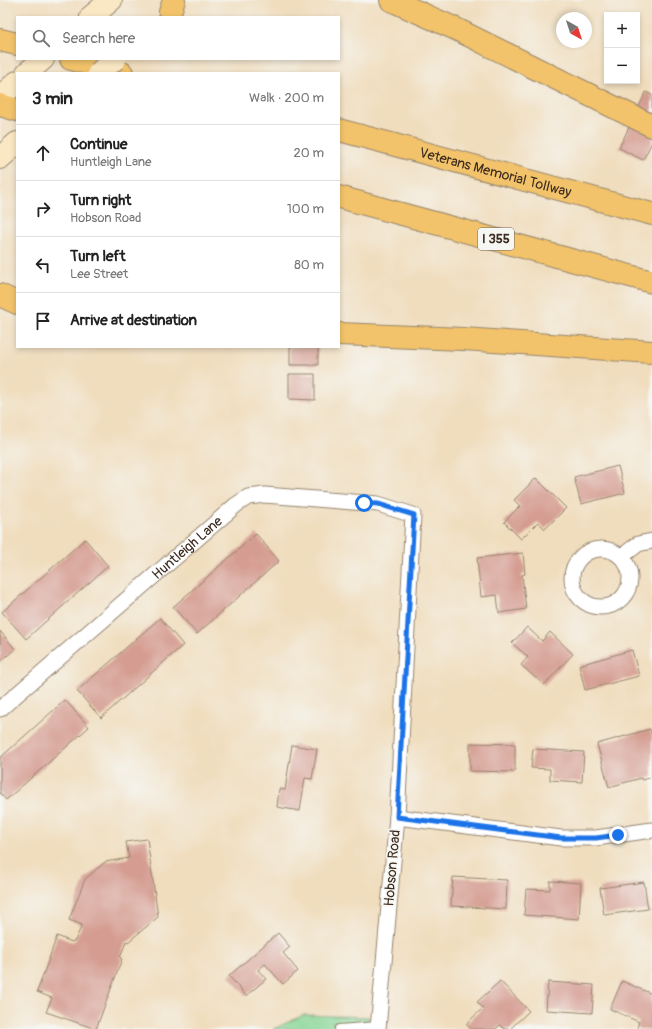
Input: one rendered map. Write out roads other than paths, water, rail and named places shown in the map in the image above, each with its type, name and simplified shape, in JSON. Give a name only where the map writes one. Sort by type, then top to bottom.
[{"type":"highway","points":[[391,0],[456,29],[652,126]]},
{"type":"highway","points":[[0,40],[16,44]]},
{"type":"highway","points":[[75,60],[118,72]]},
{"type":"highway","points":[[0,105],[16,110]]},
{"type":"highway","name":"Veterans Memorial Tollway","points":[[340,130],[652,214]]},
{"type":"highway","name":"I 355","points":[[340,197],[652,282]]},
{"type":"highway","points":[[0,296],[16,304]]},
{"type":"highway","points":[[0,302],[16,304]]},
{"type":"highway","points":[[340,334],[463,339],[652,352]]},
{"type":"main road","points":[[92,16],[111,0]]},
{"type":"main road","points":[[28,72],[42,60]]},
{"type":"main road","points":[[99,72],[114,60]]},
{"type":"main road","points":[[0,97],[16,83]]},
{"type":"main road","points":[[0,158],[16,144]]},
{"type":"street","name":"Huntleigh Lane","points":[[0,709],[248,497],[265,495],[378,504],[414,515]]},
{"type":"street","name":"Hobson Road","points":[[378,1027],[397,817],[414,515]]},
{"type":"street","points":[[621,557],[638,544],[652,541]]},
{"type":"street","points":[[397,817],[561,838],[596,838],[652,830]]},
{"type":"lane","points":[[339,1029],[378,1027]]}]
